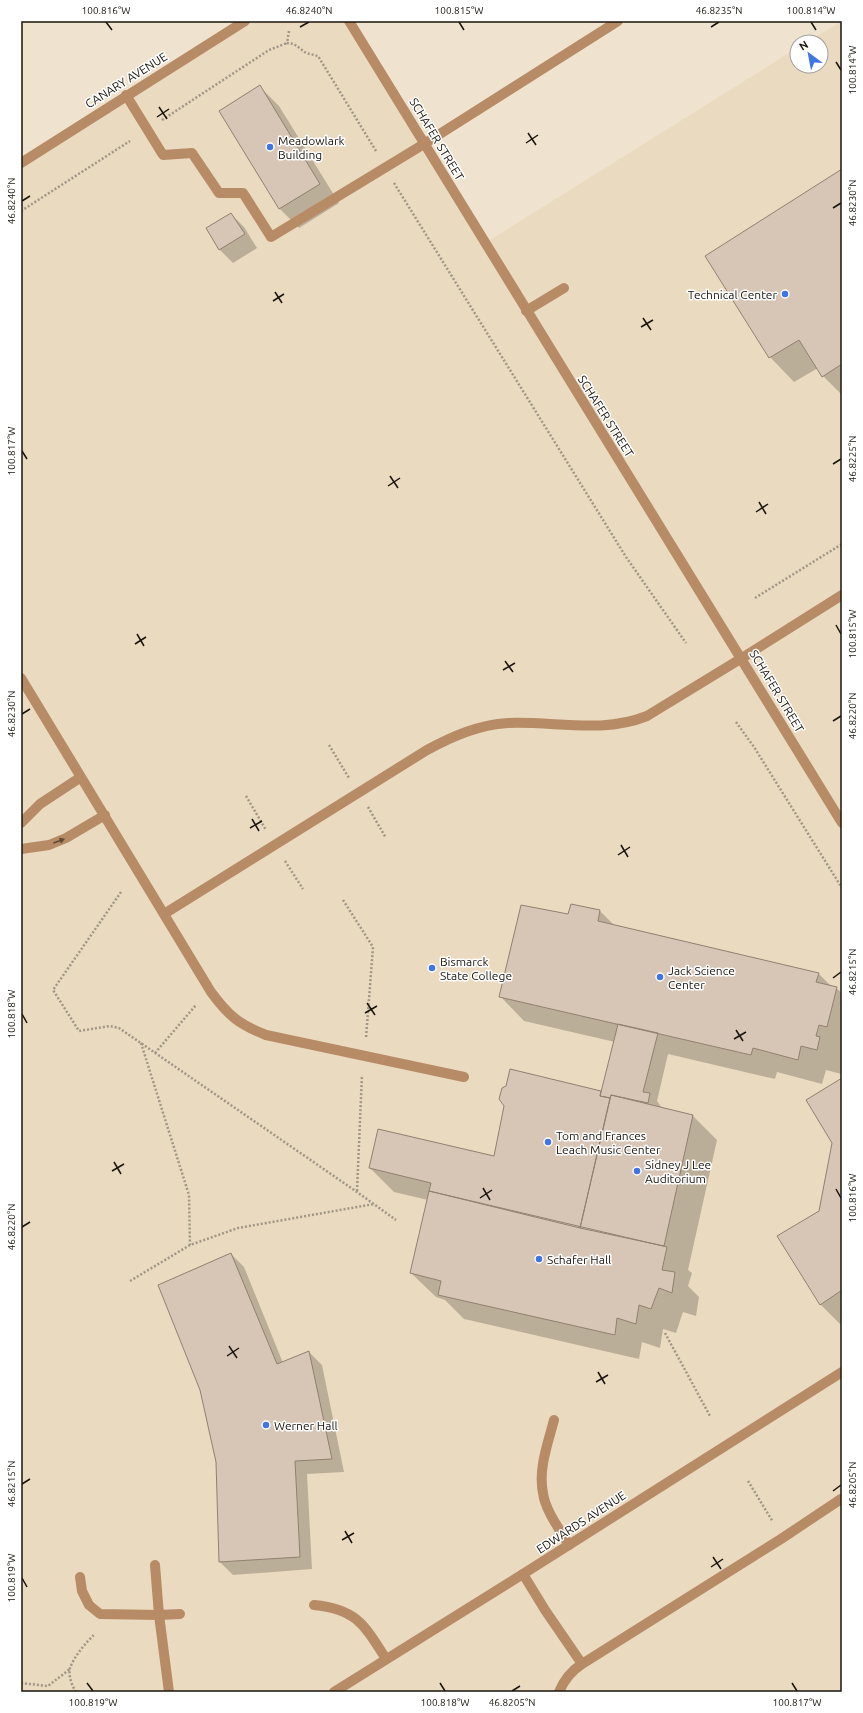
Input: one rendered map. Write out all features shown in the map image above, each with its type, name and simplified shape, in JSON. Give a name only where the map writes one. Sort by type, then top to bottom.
[{"type":"street","name":"CANARY AVENUE","points":[[21,163],[126,95],[245,21]]},
{"type":"street","name":"SCHAFER STREET","points":[[349,21],[526,311],[742,658],[842,823]]},
{"type":"street","points":[[126,95],[163,155],[192,153],[219,193],[243,193],[271,237],[424,144],[618,21]]},
{"type":"street","points":[[526,311],[564,288]]},
{"type":"street","points":[[164,914],[427,750],[457,735],[474,728],[508,723],[594,726],[622,724],[647,716],[842,595]]},
{"type":"street","points":[[21,678],[211,992],[225,1011],[237,1021],[266,1035],[464,1077]]},
{"type":"street","points":[[21,823],[40,804],[81,777]]},
{"type":"street","points":[[21,850],[49,845],[66,838],[105,815]]},
{"type":"street","name":"EDWARDS AVENUE","points":[[334,1692],[842,1372]]},
{"type":"street","points":[[554,1420],[543,1468],[542,1493],[552,1517],[569,1545]]},
{"type":"street","points":[[559,1692],[564,1681],[573,1670],[841,1499],[842,1501]]},
{"type":"street","points":[[155,1565],[165,1671],[169,1692]]},
{"type":"street","points":[[523,1574],[545,1610],[582,1664]]},
{"type":"street","points":[[80,1577],[82,1591],[89,1605],[100,1614],[180,1614]]},
{"type":"street","points":[[314,1605],[337,1608],[347,1612],[360,1621],[386,1658]]},
{"type":"path","points":[[287,43],[289,31]]},
{"type":"path","points":[[162,121],[269,50],[287,43],[294,44],[306,53],[318,56],[626,557],[686,643]]},
{"type":"path","points":[[21,211],[130,141]]},
{"type":"path","points":[[755,598],[842,544]]},
{"type":"path","points":[[736,722],[754,746],[842,888]]},
{"type":"path","points":[[329,745],[350,778]]},
{"type":"path","points":[[246,796],[267,830]]},
{"type":"path","points":[[368,807],[386,838]]},
{"type":"path","points":[[285,860],[302,890]]},
{"type":"path","points":[[121,892],[53,990],[79,1031],[110,1026],[119,1028],[396,1220]]},
{"type":"path","points":[[154,1053],[196,1005]]},
{"type":"path","points":[[141,1043],[189,1194],[190,1245]]},
{"type":"path","points":[[130,1281],[190,1245],[238,1228],[375,1204]]},
{"type":"path","points":[[664,1334],[710,1416]]},
{"type":"path","points":[[748,1481],[775,1526]]},
{"type":"path","points":[[21,1683],[48,1686],[70,1669],[86,1643],[94,1635]]},
{"type":"path","points":[[70,1669],[71,1681],[76,1692]]},
{"type":"shaded area","name":"Bismarck State College","points":[[245,21],[349,21],[485,243],[789,53],[789,74],[829,74],[829,34],[820,34],[842,21],[842,1692],[21,1692],[21,163]]},
{"type":"building","name":"Meadowlark Building","points":[[260,85],[320,184],[279,209],[219,111]]},
{"type":"building","name":"Technical Center","points":[[842,169],[842,364],[822,377],[799,340],[769,358],[705,256]]},
{"type":"building","points":[[231,213],[245,234],[219,250],[206,228]]},
{"type":"building","name":"Jack Science Center","points":[[571,904],[600,910],[598,921],[819,973],[816,982],[837,987],[827,1027],[819,1025],[816,1036],[820,1037],[817,1050],[801,1046],[798,1060],[753,1048],[751,1055],[499,997],[521,905],[568,914]]},
{"type":"building","points":[[618,1024],[658,1033],[643,1092],[650,1093],[648,1103],[611,1095],[610,1098],[600,1096]]},
{"type":"building","name":"Tom and Frances Leach Music Center","points":[[510,1069],[601,1091],[600,1096],[610,1098],[580,1228],[429,1191],[431,1183],[369,1168],[378,1129],[494,1156],[504,1106],[499,1099],[502,1088],[506,1086]]},
{"type":"building","points":[[842,1078],[842,1290],[820,1305],[777,1236],[819,1211],[832,1143],[806,1100]]},
{"type":"building","name":"Sidney J Lee Auditorium","points":[[611,1095],[693,1115],[664,1246],[580,1228]]},
{"type":"building","name":"Schafer Hall","points":[[429,1191],[667,1247],[662,1270],[675,1272],[672,1293],[659,1288],[651,1309],[639,1305],[636,1324],[617,1318],[615,1335],[438,1295],[441,1281],[410,1273]]},
{"type":"building","name":"Werner Hall","points":[[231,1253],[277,1364],[309,1351],[332,1459],[295,1461],[300,1557],[219,1562],[216,1462],[200,1390],[158,1285]]},
{"type":"place","name":"Meadowlark Building","points":[[270,147]]},
{"type":"place","name":"Technical Center","points":[[785,294]]},
{"type":"place","name":"Bismarck State College","points":[[432,968]]},
{"type":"place","name":"Jack Science Center","points":[[660,977]]},
{"type":"place","name":"Tom and Frances Leach Music Center","points":[[548,1142]]},
{"type":"place","name":"Sidney J Lee Auditorium","points":[[637,1171]]},
{"type":"place","name":"Schafer Hall","points":[[539,1259]]},
{"type":"place","name":"Werner Hall","points":[[266,1425]]}]
